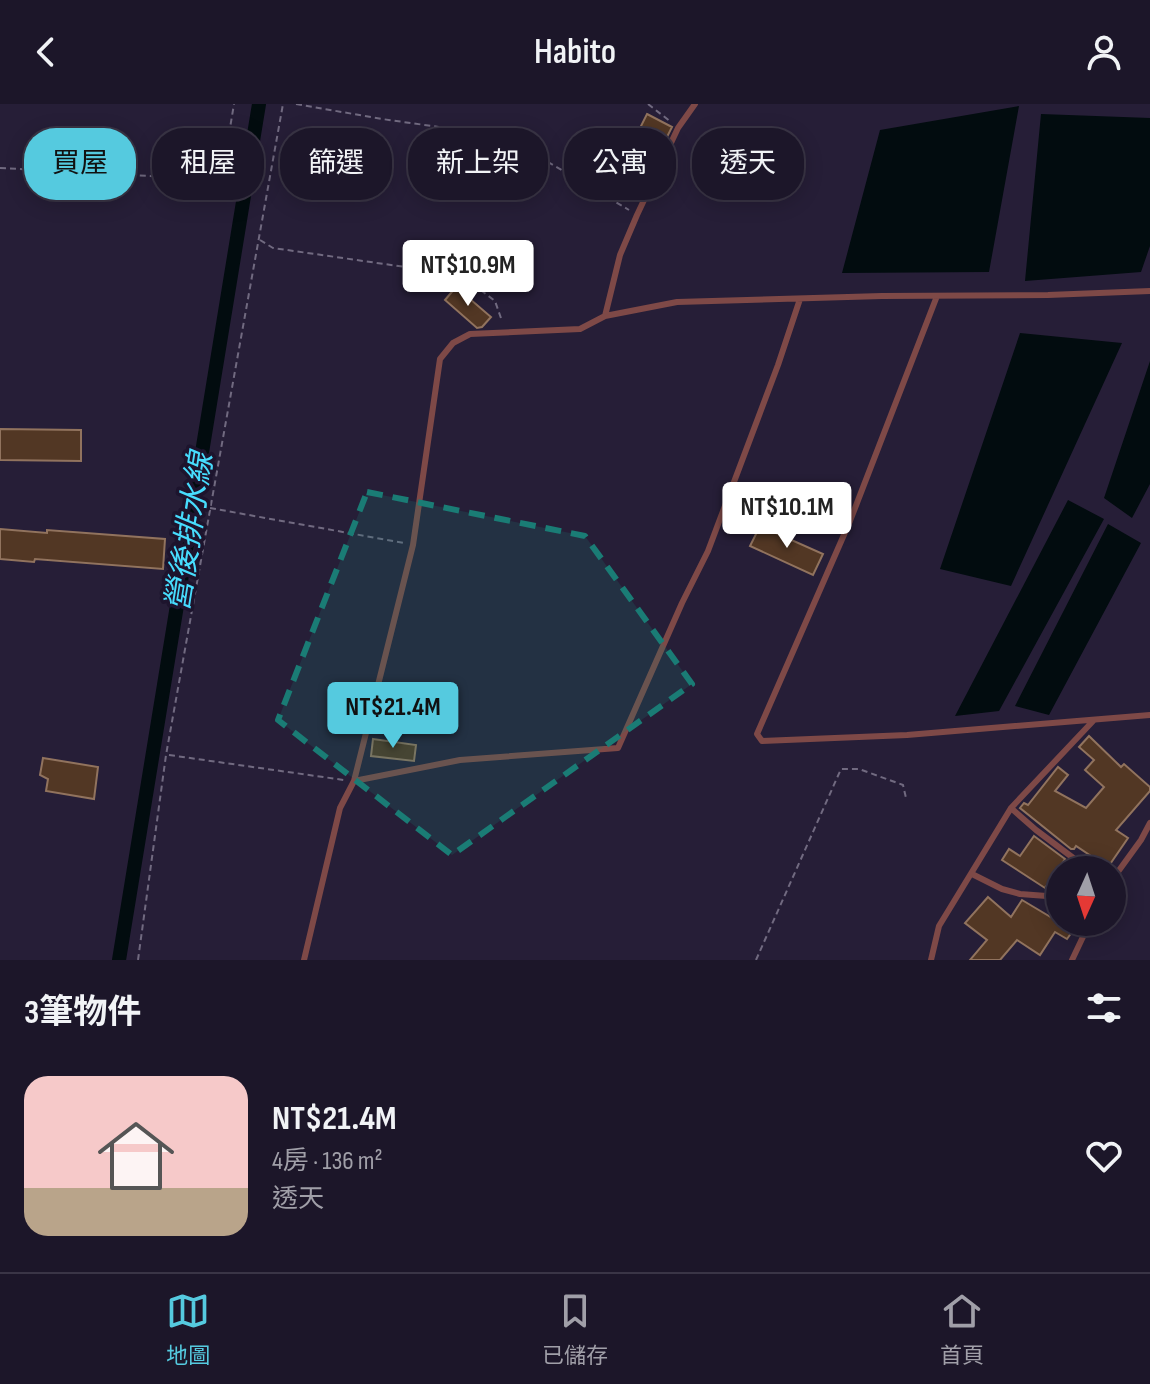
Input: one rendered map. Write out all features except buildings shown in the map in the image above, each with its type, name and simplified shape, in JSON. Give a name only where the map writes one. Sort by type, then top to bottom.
[{"type":"lane","points":[[605,316],[620,255],[678,128],[695,104]]},
{"type":"lane","points":[[304,960],[340,808],[354,781],[413,545],[440,359],[453,343],[470,334],[580,329],[605,316],[677,302],[1150,291]]},
{"type":"lane","points":[[937,296],[850,521],[757,734],[762,741],[847,738],[1150,715]]},
{"type":"lane","points":[[354,781],[460,760],[618,748],[708,551],[800,299]]},
{"type":"lane","points":[[931,960],[939,926],[1011,808],[1094,720]]},
{"type":"lane","points":[[1011,808],[1071,856]]},
{"type":"lane","points":[[1126,861],[1150,823]]},
{"type":"lane","points":[[972,874],[1002,889],[1046,896]]},
{"type":"lane","points":[[1072,960],[1083,936]]},
{"type":"path","points":[[0,168],[206,179],[224,164],[234,104]]},
{"type":"path","points":[[138,960],[166,755],[283,104]]},
{"type":"path","points":[[296,104],[482,133],[548,162],[637,215]]},
{"type":"path","points":[[648,104],[678,128]]},
{"type":"path","points":[[259,239],[273,248],[461,275],[495,301],[505,333]]},
{"type":"path","points":[[210,508],[413,545]]},
{"type":"path","points":[[166,755],[354,781]]},
{"type":"path","points":[[756,960],[841,769],[859,769],[903,785],[906,798]]},
{"type":"highlighted area","points":[[367,492],[585,536],[692,684],[452,855],[278,720]]},
{"type":"shaded area","points":[[1019,106],[989,272],[842,273],[880,130]]},
{"type":"shaded area","points":[[1041,114],[1150,118],[1150,246],[1141,272],[1025,281]]},
{"type":"shaded area","points":[[1020,333],[1122,343],[1011,586],[940,569]]},
{"type":"shaded area","points":[[1150,361],[1150,484],[1132,518],[1104,498]]},
{"type":"shaded area","points":[[1068,500],[1104,519],[999,711],[955,716]]},
{"type":"shaded area","points":[[1108,524],[1141,543],[1049,715],[1015,706]]},
{"type":"waterway","name":"營後排水線","points":[[119,960],[259,104]]}]
